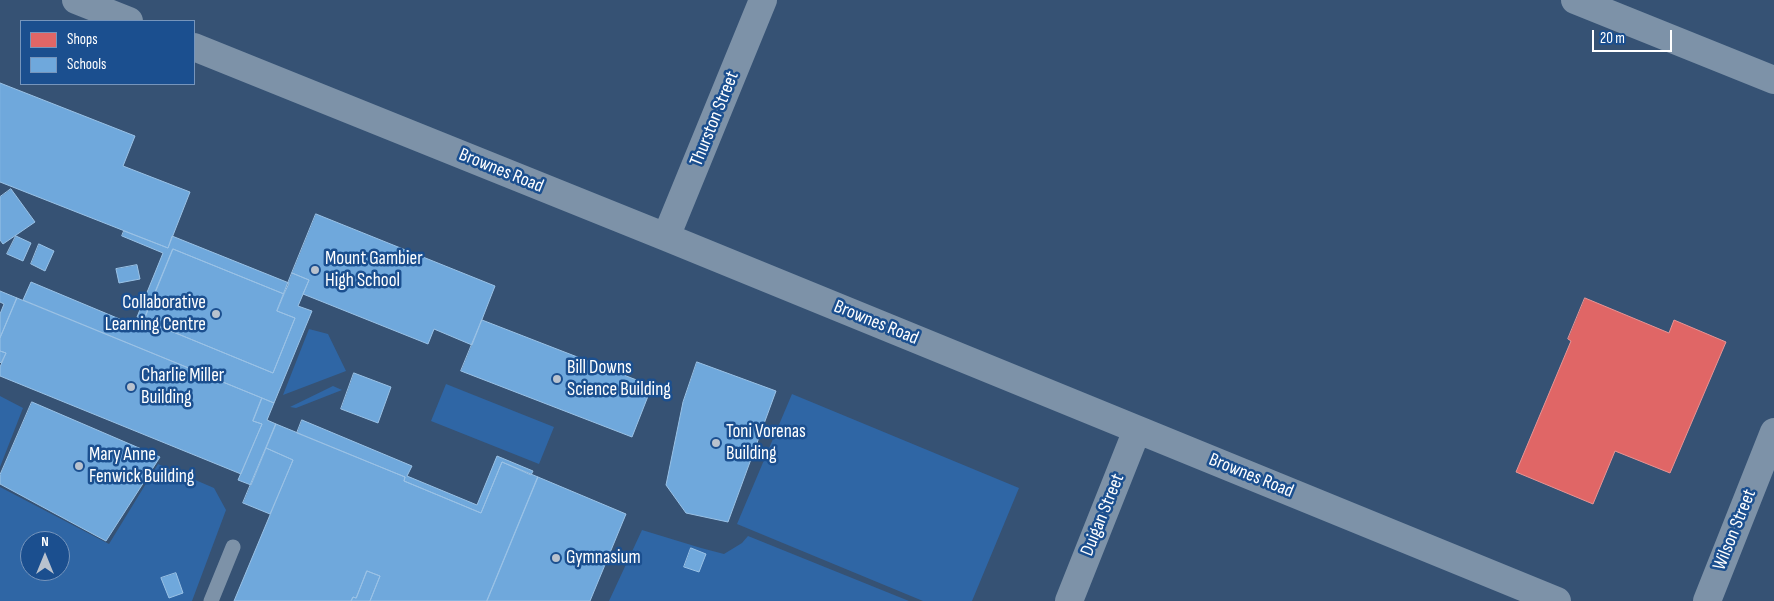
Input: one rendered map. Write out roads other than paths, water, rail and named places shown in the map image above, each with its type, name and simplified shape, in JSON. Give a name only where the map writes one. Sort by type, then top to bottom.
[{"type":"street","points":[[76,0],[126,20]]},
{"type":"street","name":"Thurston Street","points":[[666,237],[763,0]]},
{"type":"street","points":[[1575,0],[1774,80]]},
{"type":"street","name":"Brownes Road","points":[[195,47],[666,237],[1558,601]]},
{"type":"street","name":"Duigan Street","points":[[1068,601],[1137,430]]},
{"type":"street","name":"Wilson Street","points":[[1706,601],[1774,432]]},
{"type":"lane","points":[[211,601],[233,547]]},
{"type":"place","name":"Mount Gambier High School","points":[[315,270]]},
{"type":"place","name":"Collaborative Learning Centre","points":[[216,314]]},
{"type":"place","name":"Bill Downs Science Building","points":[[557,379]]},
{"type":"place","name":"Charlie Miller Building","points":[[131,387]]},
{"type":"place","name":"Toni Vorenas Building","points":[[716,443]]},
{"type":"place","name":"Mary Anne Fenwick Building","points":[[79,466]]},
{"type":"place","name":"Gymnasium","points":[[556,558]]}]
